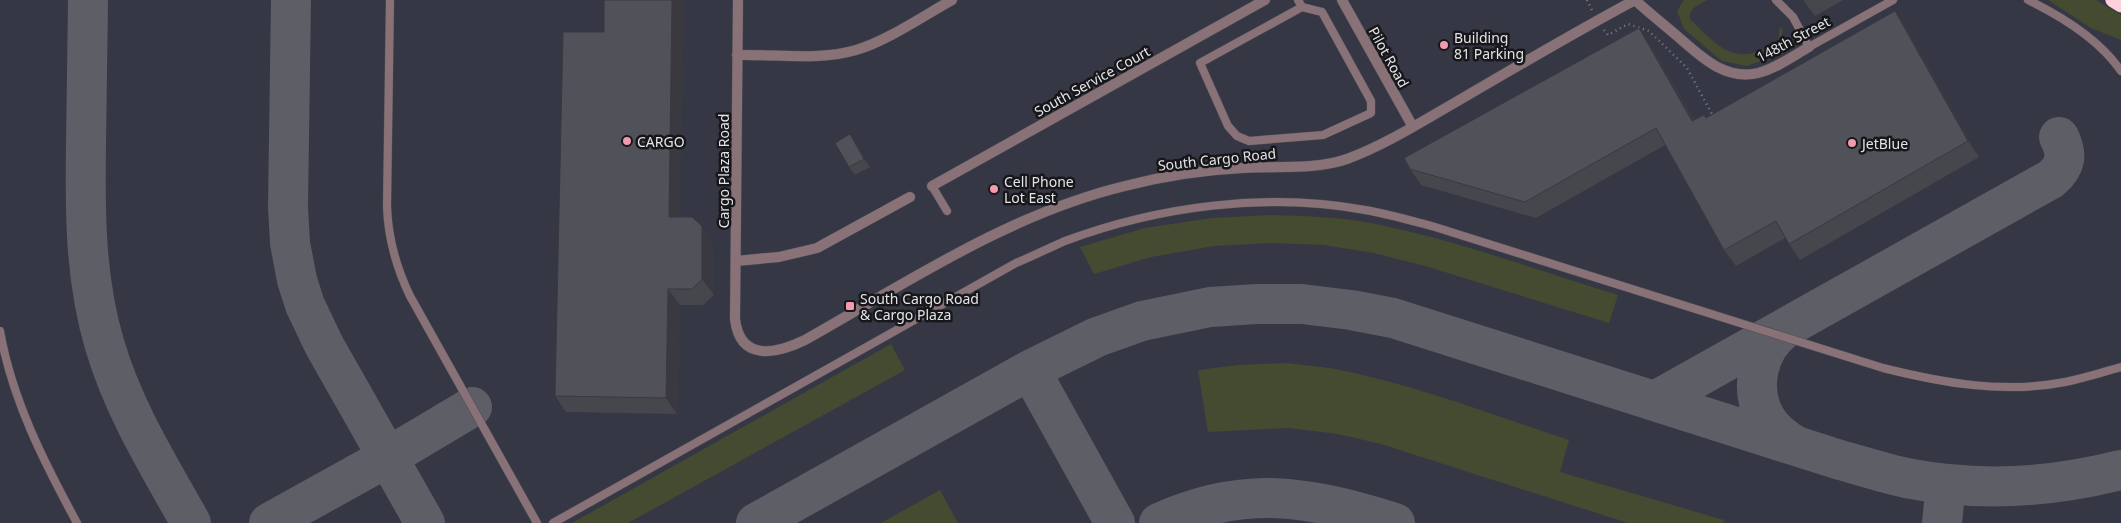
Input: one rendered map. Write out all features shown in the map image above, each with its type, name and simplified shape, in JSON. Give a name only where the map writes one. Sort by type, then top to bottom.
[{"type":"highway","points":[[2113,0],[2121,5]]},
{"type":"street","name":"Cargo Plaza Road","points":[[738,0],[735,319],[738,334],[742,341]]},
{"type":"street","name":"South Service Court","points":[[932,186],[1264,0]]},
{"type":"street","name":"Pilot Road","points":[[1342,0],[1413,127]]},
{"type":"street","name":"South Cargo Road","points":[[742,341],[754,350],[761,352],[786,348],[999,232],[1080,199],[1125,186],[1193,173],[1320,164],[1345,160],[1413,127],[1597,20],[1635,0]]},
{"type":"street","name":"148th Street","points":[[1635,0],[1708,62],[1725,72],[1743,75],[1759,73],[1776,66],[1809,47]]},
{"type":"street","points":[[737,55],[826,55],[856,50],[875,42],[945,2]]},
{"type":"street","points":[[736,261],[780,257],[817,248],[910,197]]},
{"type":"lane","points":[[390,0],[387,206],[388,227],[394,260],[410,296],[537,523]]},
{"type":"lane","points":[[1776,0],[1793,17],[1809,47]]},
{"type":"lane","name":"148th Street","points":[[1809,47],[1893,0]]},
{"type":"lane","points":[[2028,0],[2062,18],[2090,39],[2109,56],[2121,71]]},
{"type":"lane","points":[[1300,3],[1322,12],[1371,101],[1371,112],[1323,135],[1248,140],[1237,136],[1228,126],[1200,63],[1300,3]]},
{"type":"lane","points":[[932,186],[947,211]]},
{"type":"lane","points":[[553,523],[1016,263],[1064,242],[1122,223],[1187,210],[1245,203],[1297,202],[1364,210],[1435,227],[1874,366],[1927,379],[1964,385],[2017,387],[2065,382],[2121,367]]},
{"type":"lane","points":[[0,331],[19,402],[46,466],[77,523]]},
{"type":"path","points":[[1587,0],[1597,20],[1608,35],[1628,24],[1649,31],[1688,68],[1714,117]]},
{"type":"shaded area","points":[[0,0],[2121,0],[2121,523],[0,523]]},
{"type":"green space","points":[[1684,0],[1707,0],[1692,9],[1690,19],[1710,39],[1730,51],[1740,54],[1764,49],[1778,41],[1780,27],[1783,30],[1780,43],[1766,59],[1747,66],[1722,61],[1684,29],[1677,11]]},
{"type":"green space","points":[[2048,0],[2096,0],[2121,15],[2121,40],[2091,28]]},
{"type":"green space","points":[[1271,215],[1313,216],[1381,225],[1471,248],[1618,295],[1609,323],[1425,266],[1374,253],[1324,245],[1271,243],[1214,246],[1151,257],[1094,274],[1080,247],[1145,228],[1212,218]]},
{"type":"green space","points":[[891,344],[905,370],[628,523],[572,523]]},
{"type":"green space","points":[[1285,363],[1335,369],[1394,383],[1569,440],[1560,472],[1724,520],[1723,523],[1628,523],[1381,444],[1338,434],[1289,428],[1208,432],[1198,370],[1238,365]]},
{"type":"green space","points":[[940,490],[958,523],[881,523]]},
{"type":"building","name":"CARGO","points":[[604,0],[672,0],[669,217],[692,217],[702,226],[702,279],[692,289],[668,289],[666,398],[555,396],[563,32],[604,32]]},
{"type":"building","points":[[1895,11],[1968,141],[1789,244],[1776,221],[1724,250],[1656,128],[1525,202],[1410,169],[1404,158],[1639,28],[1692,121],[1704,115],[1706,118]]},
{"type":"building","points":[[850,134],[864,159],[849,167],[835,143]]},
{"type":"taxiway","points":[[88,0],[86,221],[93,296],[105,346],[122,393],[143,437],[191,523]]},
{"type":"taxiway","points":[[291,0],[288,207],[290,243],[297,280],[305,305],[324,345],[425,523]]},
{"type":"taxiway","points":[[1655,401],[2051,179],[2060,169],[2064,160],[2064,149],[2059,137]]},
{"type":"taxiway","points":[[756,523],[1030,370],[1097,337],[1142,321],[1210,307],[1257,304],[1302,304],[1351,310],[1393,318],[1840,460],[1906,478],[1960,485],[2014,486],[2068,481],[2121,470]]},
{"type":"taxiway","points":[[1783,330],[1774,338],[1762,358],[1757,382],[1758,394],[1760,406],[1768,422],[1779,434],[1796,446]]},
{"type":"taxiway","points":[[1030,370],[1115,523]]},
{"type":"taxiway","points":[[269,523],[388,457],[472,407]]},
{"type":"taxiway","points":[[1942,523],[1946,484]]},
{"type":"taxiway","points":[[1159,523],[1190,511],[1220,503],[1277,498],[1334,506],[1395,523]]},
{"type":"place","name":"Building 81 Parking","points":[[1444,45]]},
{"type":"place","name":"CARGO","points":[[627,141]]},
{"type":"place","name":"JetBlue","points":[[1852,143]]},
{"type":"place","name":"Cell Phone Lot East","points":[[994,189]]},
{"type":"place","name":"South Cargo Road & Cargo Plaza","points":[[850,306]]}]
